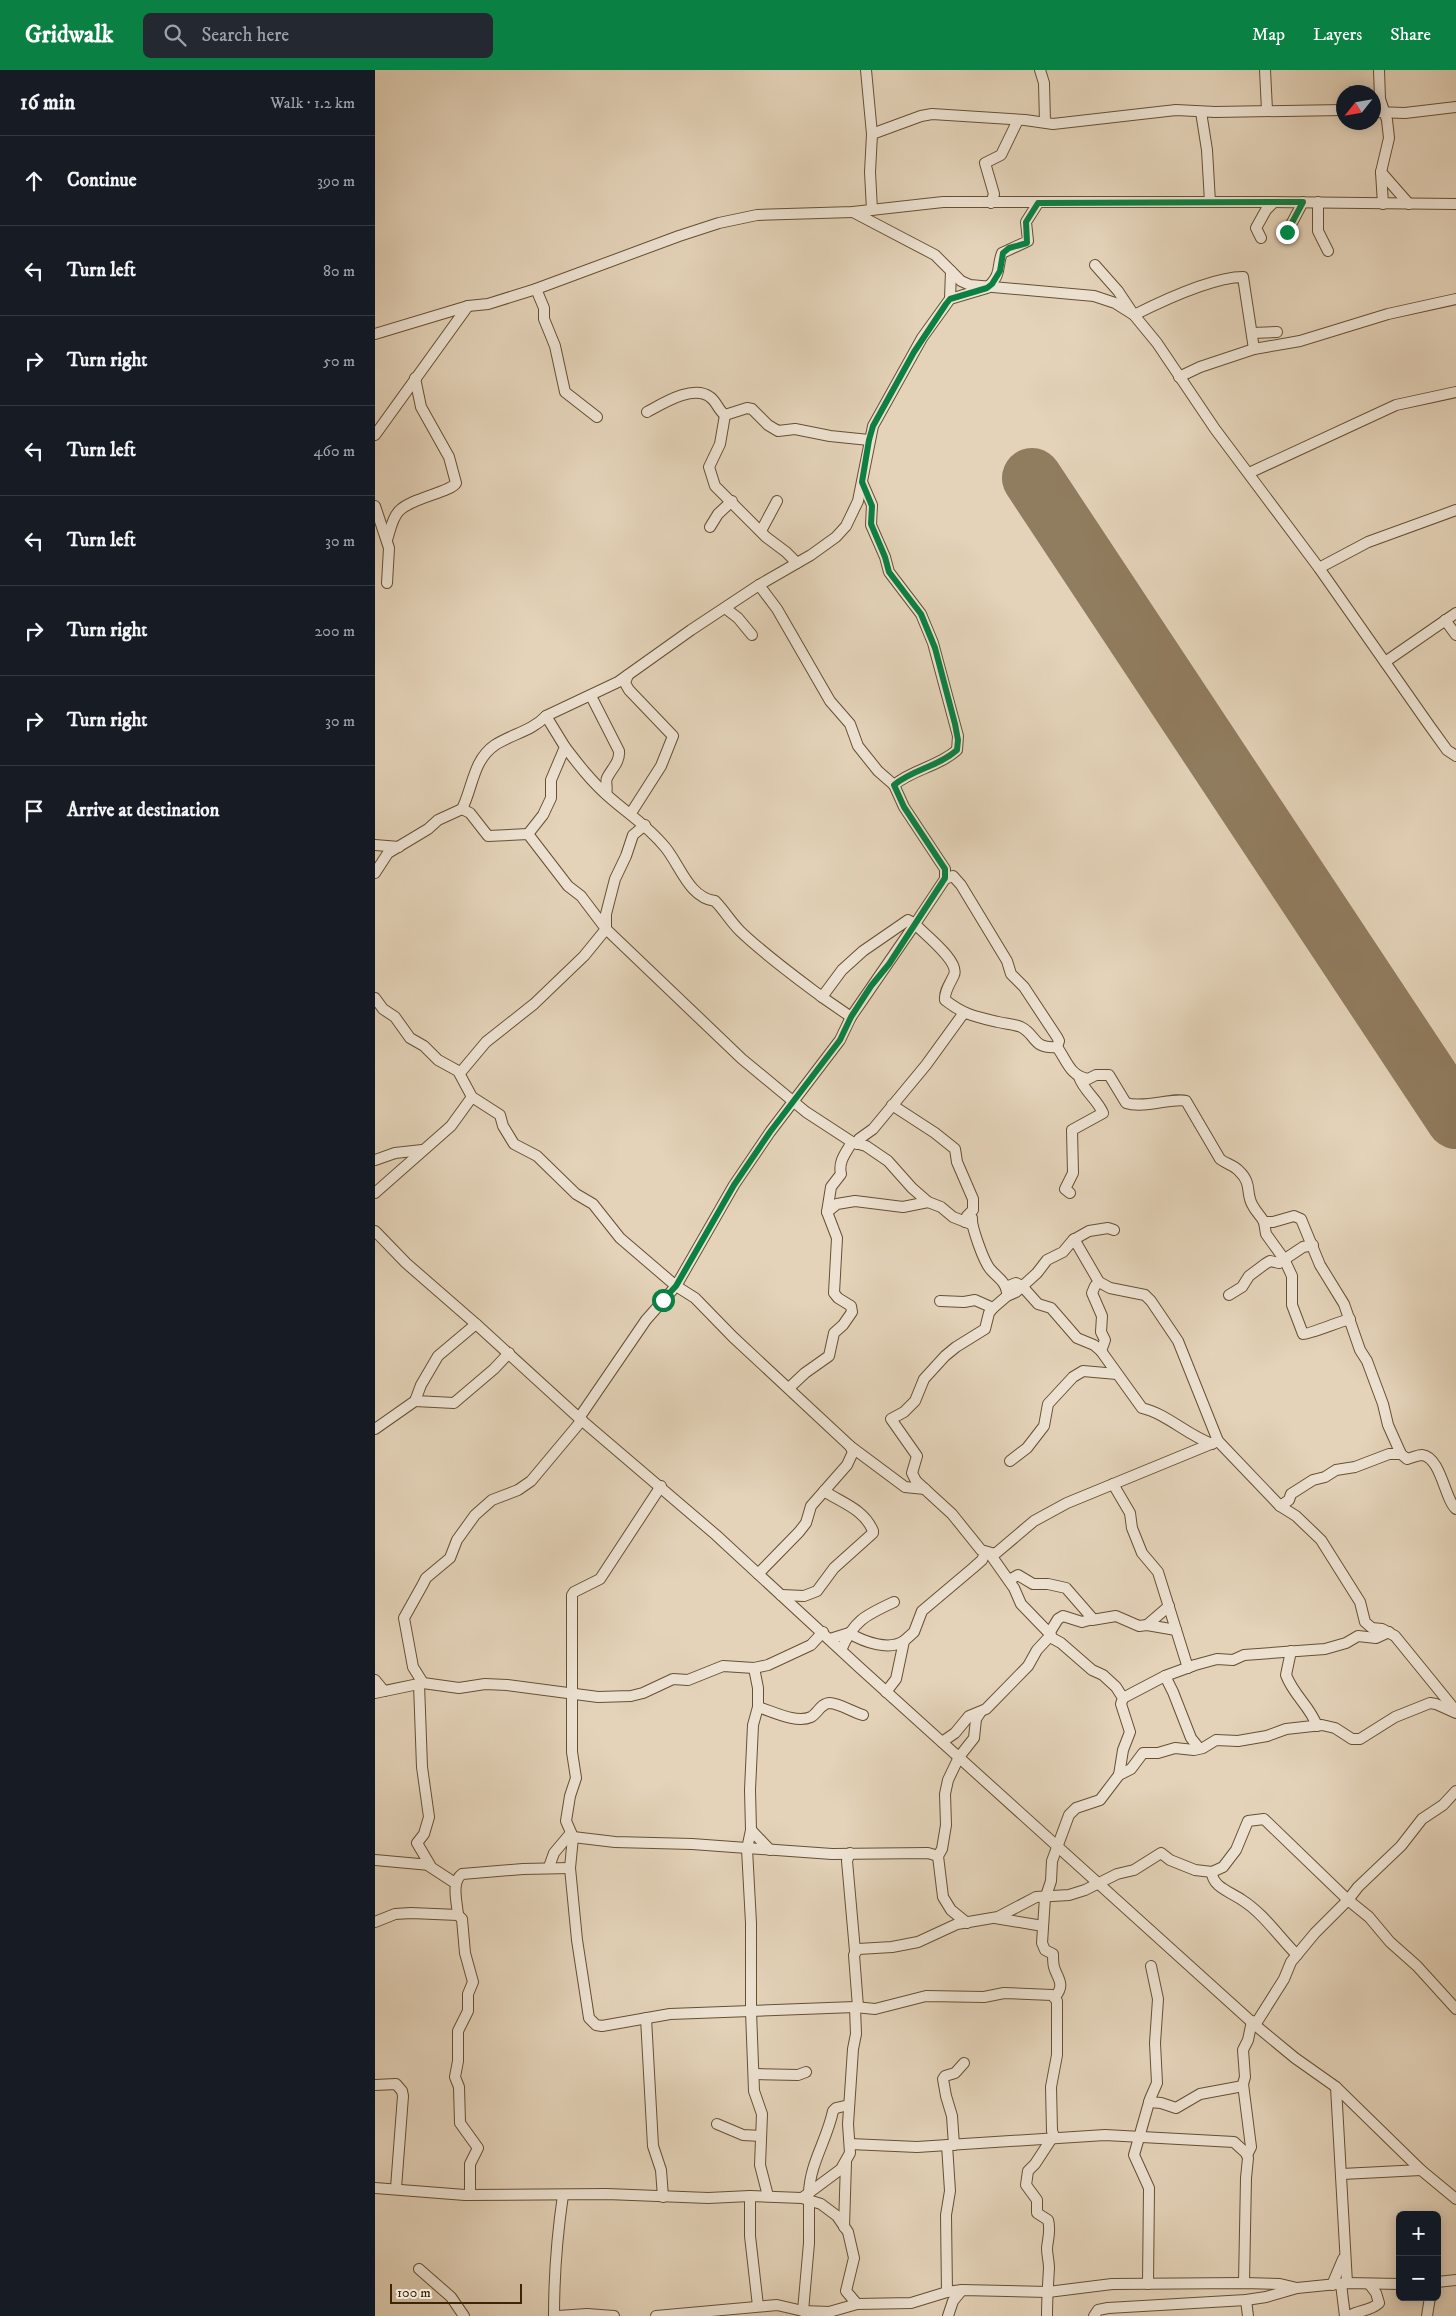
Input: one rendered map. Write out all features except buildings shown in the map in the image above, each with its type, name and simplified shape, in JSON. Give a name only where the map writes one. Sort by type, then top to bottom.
[{"type":"street","points":[[866,70],[872,134],[870,172],[872,210]]},
{"type":"street","points":[[1040,70],[1044,83],[1045,122]]},
{"type":"street","points":[[1265,70],[1267,110]]},
{"type":"street","points":[[1379,70],[1380,85]]},
{"type":"street","points":[[1381,112],[1405,113],[1456,107]]},
{"type":"street","points":[[872,134],[921,116],[932,114],[1045,122],[1076,122],[1175,110],[1201,112],[1336,110]]},
{"type":"street","points":[[1201,112],[1207,150],[1210,202]]},
{"type":"street","points":[[1381,114],[1387,120],[1389,138],[1381,172],[1383,204]]},
{"type":"street","points":[[991,203],[995,194],[985,162],[1001,155],[1019,120]]},
{"type":"street","points":[[871,121],[895,125]]},
{"type":"street","points":[[1381,172],[1409,204]]},
{"type":"street","points":[[375,334],[468,306],[487,304],[536,289],[679,236],[719,223],[757,215],[853,212],[943,202],[1034,206],[1210,202],[1456,204]]},
{"type":"street","points":[[1261,238],[1256,228],[1267,210],[1275,202]]},
{"type":"street","points":[[1287,232],[1303,202]]},
{"type":"street","points":[[1318,202],[1318,231],[1328,251]]},
{"type":"street","points":[[375,873],[388,853],[438,820],[462,809],[469,796],[474,771],[488,751],[496,744],[539,724],[546,716],[591,696],[628,675],[759,585],[825,546],[846,526],[853,513],[862,482],[869,440],[876,419],[907,362],[931,323],[950,299],[987,288],[998,276],[1003,253],[1028,241],[1026,222],[1034,206]]},
{"type":"street","points":[[853,212],[935,255],[961,281],[970,285],[1094,296],[1115,303],[1135,315]]},
{"type":"street","points":[[1095,265],[1118,291],[1157,344],[1179,378],[1319,568],[1447,750],[1456,756]]},
{"type":"street","points":[[950,299],[951,271]]},
{"type":"street","points":[[1135,315],[1174,295],[1241,276],[1244,279],[1254,349]]},
{"type":"street","points":[[536,289],[544,308],[544,319],[555,346],[565,392],[597,417]]},
{"type":"street","points":[[1179,378],[1225,358],[1254,349],[1300,341],[1388,314],[1456,299]]},
{"type":"street","points":[[375,435],[468,306]]},
{"type":"street","points":[[1252,333],[1277,332]]},
{"type":"street","points":[[387,540],[395,517],[405,505],[422,497],[451,488],[456,483],[449,456],[421,407],[415,378]]},
{"type":"street","points":[[647,412],[675,397],[700,392],[709,396],[725,415],[720,444],[713,457],[710,473],[715,486],[797,563]]},
{"type":"street","points":[[1249,473],[1396,405],[1456,392]]},
{"type":"street","points":[[725,415],[747,408],[752,409],[768,425],[778,431],[795,429],[830,436],[869,440]]},
{"type":"street","points":[[862,482],[872,506],[871,524],[885,557],[889,572],[921,614],[935,648],[958,740],[957,750],[952,755],[922,771],[902,778],[894,785]]},
{"type":"street","points":[[710,527],[718,514],[732,501]]},
{"type":"street","points":[[761,531],[777,502]]},
{"type":"street","points":[[375,506],[387,540],[387,583]]},
{"type":"street","points":[[1319,568],[1368,542],[1456,510]]},
{"type":"street","points":[[375,536],[383,528]]},
{"type":"street","points":[[759,585],[787,626],[830,701],[851,724],[858,746],[878,771],[894,785],[904,807],[948,875],[961,885],[1007,961],[1011,974],[1024,988],[1057,1037],[1059,1041],[1057,1048]]},
{"type":"street","points":[[725,608],[738,618],[752,635]]},
{"type":"street","points":[[1385,662],[1456,613]]},
{"type":"street","points":[[1445,620],[1456,634]]},
{"type":"street","points":[[460,1073],[487,1042],[534,1004],[584,956],[606,929],[606,914],[615,879],[627,856],[633,835],[673,736],[629,690],[625,683],[628,675]]},
{"type":"street","points":[[591,696],[619,751],[620,758],[607,778],[609,788],[606,794]]},
{"type":"street","points":[[546,716],[580,768],[666,848],[696,894],[707,900],[715,901],[727,918],[776,963],[851,1017]]},
{"type":"street","points":[[528,834],[551,798],[551,780],[565,746]]},
{"type":"street","points":[[462,809],[470,814],[488,836],[528,834]]},
{"type":"street","points":[[528,834],[563,880],[581,896],[606,929],[721,1041],[794,1101],[855,1143],[872,1150],[888,1161],[912,1188],[928,1202],[941,1207],[953,1217],[968,1223],[976,1232],[986,1263],[1006,1291]]},
{"type":"street","points":[[375,845],[400,846]]},
{"type":"street","points":[[429,1866],[430,1862],[417,1843],[425,1834],[429,1817],[422,1767],[417,1684],[404,1618],[426,1578],[443,1566],[450,1558],[457,1540],[475,1515],[491,1500],[518,1490],[531,1481],[545,1468],[581,1419],[646,1320],[676,1286],[734,1185],[840,1040],[851,1017],[948,875]]},
{"type":"street","points":[[822,997],[842,970],[863,950],[908,920],[915,924],[953,961],[955,973],[944,997],[963,1014],[1012,1024],[1024,1029],[1038,1044],[1057,1048],[1071,1070],[1079,1077],[1088,1079],[1096,1075],[1109,1075],[1124,1101],[1132,1105],[1186,1101],[1219,1159],[1227,1165],[1238,1169],[1247,1180],[1252,1204],[1261,1214],[1266,1234],[1284,1259],[1292,1276],[1292,1305],[1303,1334],[1350,1319]]},
{"type":"street","points":[[375,998],[383,1009],[395,1017],[410,1038],[460,1073],[472,1096],[500,1115],[506,1133],[514,1144],[537,1156],[576,1194],[593,1204],[620,1238],[676,1286],[695,1298],[733,1337],[850,1446],[905,1487],[925,1489]]},
{"type":"street","points":[[789,1388],[805,1373],[829,1356],[834,1333],[843,1325],[851,1312],[851,1306],[838,1298],[834,1292],[837,1238],[827,1212],[831,1187],[841,1174],[839,1164],[841,1159],[859,1139],[873,1129],[931,1058],[963,1014]]},
{"type":"street","points":[[1070,1193],[1065,1189],[1073,1173],[1072,1130],[1103,1113],[1095,1098],[1081,1083],[1079,1077]]},
{"type":"street","points":[[375,1193],[451,1126],[472,1096]]},
{"type":"street","points":[[892,1105],[935,1133],[955,1149],[957,1162],[973,1199],[974,1207],[968,1223]]},
{"type":"street","points":[[375,1160],[395,1153],[422,1150]]},
{"type":"street","points":[[827,1212],[837,1204],[855,1201],[903,1207],[928,1202]]},
{"type":"street","points":[[1264,1222],[1298,1216],[1308,1231],[1320,1265],[1344,1304],[1360,1350],[1367,1361],[1383,1404],[1388,1426],[1401,1454],[1407,1459],[1421,1455],[1427,1457],[1441,1474],[1451,1505],[1456,1508]]},
{"type":"street","points":[[1022,1286],[1037,1273],[1047,1260],[1089,1231],[1108,1228],[1114,1230]]},
{"type":"street","points":[[375,1231],[406,1263],[581,1419],[661,1486],[1253,2023],[1295,2058],[1336,2087],[1421,2170],[1456,2200]]},
{"type":"street","points":[[1073,1243],[1099,1282],[1111,1288],[1145,1295],[1151,1301],[1178,1341],[1215,1443]]},
{"type":"street","points":[[1229,1295],[1242,1287],[1249,1276],[1265,1264],[1271,1261],[1279,1263],[1303,1247],[1313,1245]]},
{"type":"street","points":[[1099,1282],[1092,1293],[1103,1318],[1101,1332],[1105,1340],[1101,1351]]},
{"type":"street","points":[[1215,1443],[1067,1503],[1043,1517],[998,1552],[988,1553],[981,1550],[952,1514],[916,1482],[912,1473],[917,1456],[891,1419],[904,1412],[915,1401],[924,1379],[945,1356],[985,1328],[989,1313],[1006,1291],[1016,1284],[1022,1286],[1038,1304],[1047,1305],[1053,1310],[1077,1338],[1094,1345],[1101,1351],[1142,1408],[1152,1410],[1187,1433],[1215,1443],[1284,1503],[1321,1540],[1360,1602],[1365,1622],[1371,1628],[1389,1632],[1395,1636],[1456,1712]]},
{"type":"street","points":[[940,1301],[964,1302],[975,1300],[993,1308]]},
{"type":"street","points":[[375,1429],[415,1401],[421,1385],[438,1356],[476,1324]]},
{"type":"street","points":[[415,1401],[454,1403],[494,1369],[509,1353]]},
{"type":"street","points":[[1011,1461],[1027,1448],[1044,1426],[1048,1404],[1073,1377],[1083,1372],[1117,1374]]},
{"type":"street","points":[[758,1574],[806,1523],[811,1506],[852,1456],[850,1446]]},
{"type":"street","points":[[1284,1503],[1291,1494],[1313,1480],[1325,1477],[1337,1470],[1355,1467],[1389,1454],[1401,1454]]},
{"type":"street","points":[[1113,1484],[1130,1512],[1132,1528],[1142,1553],[1158,1572],[1188,1668]]},
{"type":"street","points":[[661,1486],[600,1579],[572,1593],[572,1752],[576,1778],[570,1796],[566,1821],[571,1835],[570,1868],[577,1940],[589,2018],[596,2025],[602,2026],[670,2014],[875,2008],[927,1996],[984,1997],[1004,1993],[1051,1995],[1055,1997]]},
{"type":"street","points":[[781,1595],[804,1596],[817,1591],[833,1568],[873,1534],[866,1518],[856,1508],[824,1491]]},
{"type":"street","points":[[988,1553],[1009,1580],[1021,1604],[1050,1635],[1092,1670],[1103,1675],[1117,1688],[1123,1698]]},
{"type":"street","points":[[375,1680],[380,1692],[417,1684],[459,1688],[485,1684],[572,1694],[631,1696],[643,1693],[673,1679],[688,1680],[723,1666],[754,1668],[768,1665],[800,1652],[826,1636],[849,1633],[863,1640],[890,1647],[904,1641],[914,1632],[925,1607],[973,1568],[988,1553]]},
{"type":"street","points":[[1009,1580],[1018,1575],[1033,1584],[1060,1586],[1074,1595],[1093,1620]]},
{"type":"street","points":[[967,1923],[951,1910],[943,1897],[938,1856],[946,1825],[945,1794],[948,1780],[959,1757],[974,1738],[976,1719],[1028,1666],[1037,1650],[1050,1635],[1057,1619],[1071,1609],[1074,1595]]},
{"type":"street","points":[[841,1650],[845,1637],[862,1618],[894,1602]]},
{"type":"street","points":[[1147,1625],[1169,1606]]},
{"type":"street","points":[[1063,1616],[1082,1622],[1116,1616],[1139,1626],[1147,1625],[1176,1630]]},
{"type":"street","points":[[1055,1997],[1059,1991],[1060,1979],[1053,1965],[1053,1954],[1043,1947],[1045,1896],[1057,1845],[1069,1815],[1076,1808],[1100,1800],[1119,1775],[1123,1750],[1131,1732],[1121,1704],[1123,1698],[1165,1676],[1217,1659],[1233,1660],[1244,1655],[1325,1649],[1346,1643],[1358,1636],[1375,1638],[1389,1632]]},
{"type":"street","points":[[886,1692],[896,1679],[904,1641]]},
{"type":"street","points":[[1291,1651],[1286,1675],[1300,1700],[1312,1712],[1317,1726]]},
{"type":"street","points":[[754,1668],[758,1688],[758,1707],[753,1725],[750,1790],[751,1830],[747,1849],[751,1923],[751,2011],[755,2074],[754,2091],[762,2114],[760,2165],[768,2196]]},
{"type":"street","points":[[1165,1676],[1191,1738],[1199,1748]]},
{"type":"street","points":[[758,1707],[791,1717],[805,1718],[812,1716],[829,1703],[863,1715]]},
{"type":"street","points":[[1119,1775],[1131,1770],[1143,1753],[1158,1754],[1175,1748],[1199,1748],[1216,1740],[1238,1741],[1267,1736],[1286,1728],[1317,1726],[1329,1726],[1352,1739],[1360,1739],[1377,1728],[1425,1704],[1436,1704],[1456,1712]]},
{"type":"street","points":[[942,1742],[955,1733],[969,1716],[981,1713]]},
{"type":"street","points":[[1244,2283],[1247,2155],[1251,2147],[1243,2086],[1245,2077],[1243,2050],[1253,2023],[1284,1980],[1291,1962],[1315,1933],[1348,1900],[1358,1887],[1401,1846],[1421,1819],[1443,1806],[1456,1791]]},
{"type":"street","points":[[855,1951],[861,1948],[892,1947],[918,1942],[930,1938],[941,1930],[994,1918],[1036,1897],[1069,1895],[1085,1890],[1099,1882],[1134,1870],[1161,1853],[1170,1860],[1195,1870],[1212,1872],[1223,1867],[1236,1850],[1248,1821],[1264,1819],[1348,1900],[1359,1907],[1375,1922],[1390,1942],[1417,1966],[1456,2009]]},
{"type":"street","points":[[751,1830],[770,1850]]},
{"type":"street","points":[[571,1835],[615,1842],[683,1844],[837,1854],[849,1857],[928,1854],[938,1856]]},
{"type":"street","points":[[549,1867],[554,1854],[571,1835]]},
{"type":"street","points":[[844,2227],[846,2162],[850,2144],[849,2105],[858,2009],[849,1857]]},
{"type":"street","points":[[375,1860],[429,1866],[455,1883]]},
{"type":"street","points":[[470,2195],[470,2164],[478,2148],[460,2123],[458,2112],[459,2087],[455,2077],[458,2061],[458,2031],[468,2011],[468,1994],[473,1982],[465,1953],[462,1919],[458,1915],[455,1883],[457,1877],[462,1874],[549,1867],[570,1868]]},
{"type":"street","points":[[1212,1872],[1212,1879],[1216,1883],[1244,1901],[1259,1914],[1297,1955]]},
{"type":"street","points":[[375,1922],[395,1914],[458,1915]]},
{"type":"street","points":[[994,1918],[1043,1926]]},
{"type":"street","points":[[1148,2284],[1149,2188],[1148,2182],[1134,2160],[1149,2102],[1157,2083],[1155,2043],[1158,1999],[1151,1966]]},
{"type":"street","points":[[1047,2316],[1049,2292],[1047,2249],[1050,2226],[1048,2220],[1037,2213],[1037,2202],[1026,2185],[1028,2171],[1035,2164],[1050,2136],[1051,2087],[1057,2055],[1055,2035],[1057,2001],[1055,1997]]},
{"type":"street","points":[[646,2018],[651,2127],[655,2156],[661,2170],[663,2197]]},
{"type":"street","points":[[947,2292],[947,2215],[950,2191],[952,2116],[945,2096],[943,2079],[945,2076],[955,2073],[964,2064]]},
{"type":"street","points":[[755,2074],[798,2075],[806,2072]]},
{"type":"street","points":[[375,2085],[396,2084],[402,2091],[403,2096],[395,2188]]},
{"type":"street","points":[[1149,2102],[1176,2108],[1200,2094],[1243,2086]]},
{"type":"street","points":[[1336,2087],[1342,2174],[1344,2258],[1340,2284],[1345,2316]]},
{"type":"street","points":[[803,2311],[809,2243],[806,2197],[809,2176],[827,2135],[833,2111],[836,2108],[849,2105]]},
{"type":"street","points":[[1146,2115],[1167,2106]]},
{"type":"street","points":[[717,2124],[743,2135],[761,2136]]},
{"type":"street","points":[[850,2144],[917,2147],[1050,2136],[1105,2135],[1234,2142],[1247,2155]]},
{"type":"street","points":[[806,2197],[841,2169],[846,2162]]},
{"type":"street","points":[[1342,2174],[1421,2170]]},
{"type":"street","points":[[375,2188],[470,2195],[607,2194],[708,2198],[750,2196],[806,2197],[821,2204],[837,2216],[848,2232],[854,2258],[846,2291],[857,2304]]},
{"type":"street","points":[[554,2316],[554,2274],[558,2256],[556,2244],[563,2195]]},
{"type":"street","points":[[750,2196],[750,2236],[758,2306]]},
{"type":"street","points":[[1340,2284],[1344,2258]]},
{"type":"street","points":[[419,2269],[451,2296],[464,2316]]},
{"type":"street","points":[[1441,2282],[1456,2280]]},
{"type":"street","points":[[656,2316],[777,2305],[803,2311],[845,2312],[857,2304],[911,2303],[947,2292],[962,2290],[1049,2292],[1112,2284],[1244,2283],[1280,2284],[1297,2288]]},
{"type":"street","points":[[1093,2316],[1099,2310],[1108,2308],[1145,2311],[1267,2297],[1297,2288],[1340,2284],[1396,2284]]},
{"type":"street","points":[[1349,2316],[1357,2311],[1371,2309],[1379,2303],[1379,2299],[1370,2285]]},
{"type":"street","points":[[948,2316],[953,2300],[962,2290]]},
{"type":"street","points":[[1246,2300],[1248,2316]]},
{"type":"street","points":[[1427,2316],[1429,2301]]},
{"type":"street","points":[[558,2316],[587,2314],[614,2316]]},
{"type":"runway","points":[[1032,478],[1456,1119]]},
{"type":"route","points":[[663,1300],[676,1286],[734,1185],[770,1132],[840,1040],[846,1025],[871,986],[889,964],[945,878],[945,869],[904,807],[894,785],[902,778],[922,771],[952,755],[957,750],[958,745],[955,724],[948,694],[942,681],[935,648],[921,614],[889,572],[885,557],[871,524],[872,506],[862,482],[873,426],[907,362],[931,323],[950,299],[987,288],[998,276],[1003,253],[1009,248],[1027,243],[1026,222],[1038,203],[1303,202],[1287,232]]}]
